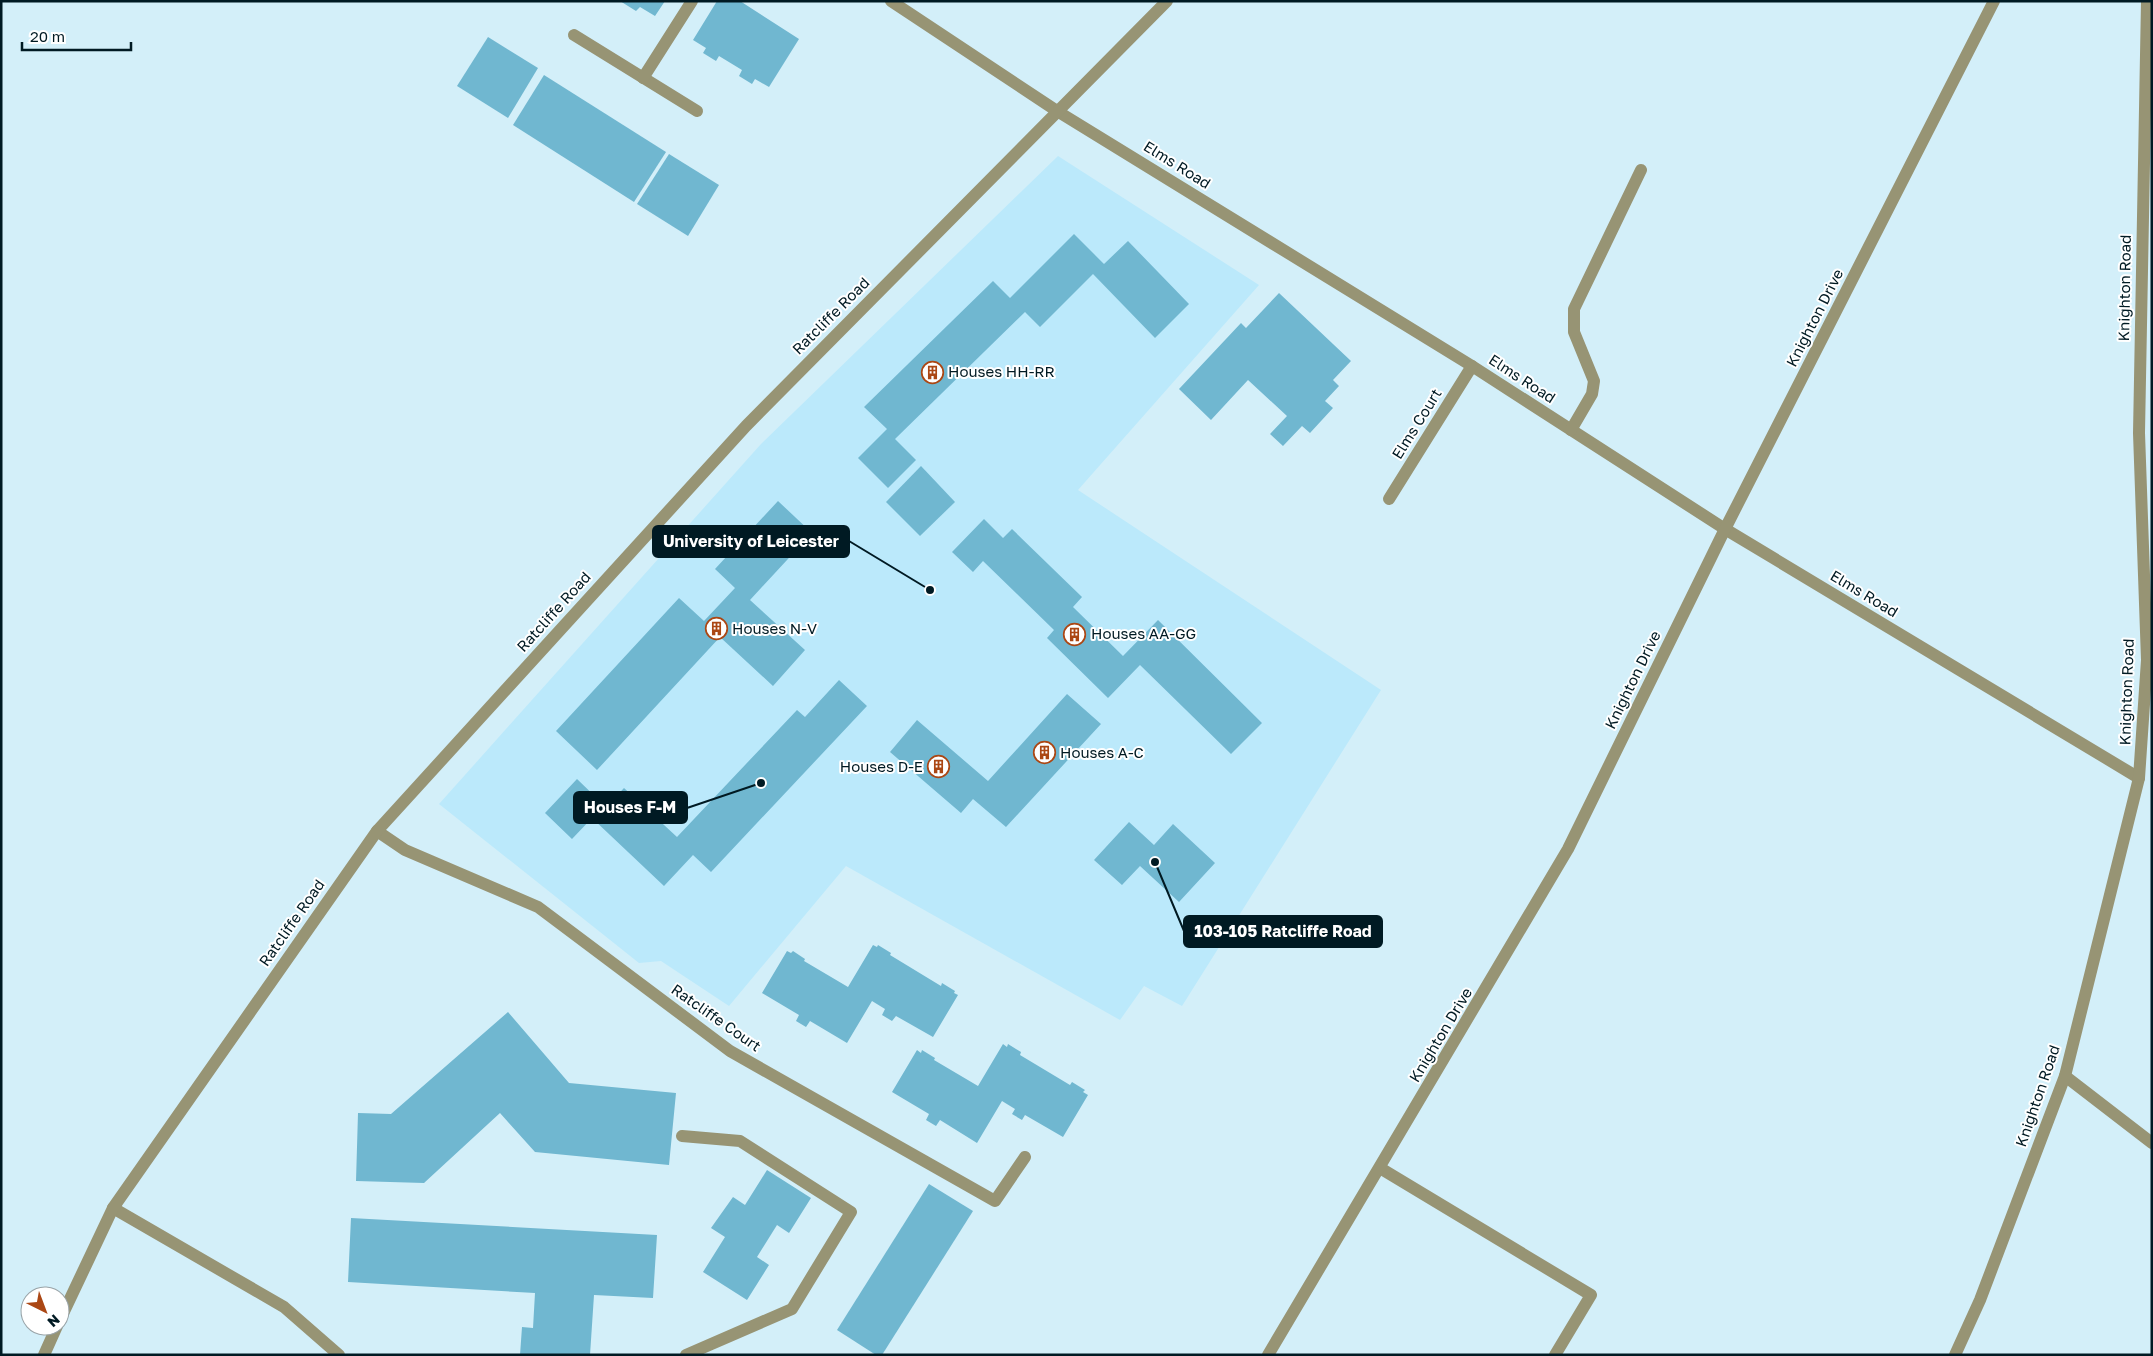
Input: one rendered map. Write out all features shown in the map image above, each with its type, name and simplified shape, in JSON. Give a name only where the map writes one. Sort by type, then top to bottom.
[{"type":"street","points":[[643,78],[692,1]]},
{"type":"street","name":"Elms Road","points":[[890,1],[1057,111],[1472,366],[1725,529],[2139,778]]},
{"type":"street","name":"Ratcliffe Road","points":[[70,1299],[113,1208],[376,831],[746,426],[1167,1]]},
{"type":"street","name":"Knighton Drive","points":[[1268,1355],[1568,849],[1725,529],[1994,1]]},
{"type":"street","name":"Knighton Road","points":[[1955,1355],[1980,1300],[2065,1076],[2139,778],[2149,660],[2138,433],[2147,1]]},
{"type":"street","points":[[574,35],[696,111]]},
{"type":"street","points":[[1571,430],[1592,394],[1594,381],[1574,332],[1574,310],[1641,170]]},
{"type":"street","name":"Elms Court","points":[[1389,499],[1472,366]]},
{"type":"street","name":"Ratcliffe Court","points":[[376,831],[405,850],[538,907],[730,1051],[995,1201],[1025,1157]]},
{"type":"street","points":[[2065,1076],[2152,1142]]},
{"type":"street","points":[[682,1136],[740,1141],[851,1212],[792,1309],[686,1355]]},
{"type":"street","points":[[1380,1168],[1591,1295],[1555,1355]]},
{"type":"street","points":[[113,1208],[284,1307],[340,1355]]},
{"type":"street","points":[[44,1355],[53,1336]]},
{"type":"shaded area","points":[[1058,156],[1259,285],[1078,490],[1381,690],[1182,1006],[1144,986],[1120,1020],[846,866],[729,1006],[661,961],[639,963],[439,804],[761,444]]},
{"type":"building","points":[[620,1],[665,1],[655,16],[640,7],[636,11]]},
{"type":"building","points":[[717,1],[740,1],[799,39],[769,87],[755,79],[752,84],[739,76],[742,70],[719,56],[716,61],[703,53],[706,48],[693,40]]},
{"type":"building","points":[[488,37],[538,68],[508,118],[457,86]]},
{"type":"building","points":[[544,75],[666,152],[634,202],[513,125]]},
{"type":"building","points":[[669,154],[719,185],[688,236],[637,204]]},
{"type":"building","name":"Houses HH-RR","points":[[1074,234],[1104,264],[1128,241],[1189,304],[1155,338],[1093,274],[1040,327],[1025,312],[895,439],[916,460],[888,488],[858,458],[887,429],[864,407],[993,281],[1010,298]]},
{"type":"building","points":[[1279,293],[1351,361],[1333,380],[1339,386],[1325,401],[1333,408],[1310,433],[1302,426],[1283,446],[1270,434],[1287,416],[1248,380],[1211,420],[1179,389],[1241,323],[1246,328]]},
{"type":"building","points":[[921,466],[955,502],[920,536],[886,502]]},
{"type":"building","name":"Houses N-V","points":[[778,501],[812,533],[750,600],[805,650],[773,686],[720,637],[597,770],[556,731],[679,598],[704,621],[735,588],[715,569]]},
{"type":"building","name":"Houses AA-GG","points":[[984,519],[1003,538],[1012,529],[1082,597],[1073,607],[1123,656],[1158,620],[1262,723],[1231,754],[1140,665],[1108,698],[1047,638],[1054,630],[983,561],[973,572],[952,552]]},
{"type":"building","points":[[839,680],[867,706],[711,872],[693,855],[664,886],[592,818],[572,839],[545,813],[577,779],[606,807],[624,788],[677,837],[797,710],[805,717]]},
{"type":"building","name":"Houses A-C","points":[[1067,694],[1101,724],[1006,827],[973,799],[961,813],[890,752],[917,720],[988,781]]},
{"type":"building","points":[[1129,822],[1154,845],[1173,824],[1215,863],[1179,902],[1140,866],[1122,885],[1094,860]]},
{"type":"building","points":[[873,945],[877,947],[878,945],[891,953],[890,955],[941,986],[942,983],[958,995],[933,1037],[896,1016],[892,1021],[882,1015],[885,1009],[872,1001],[847,1043],[810,1021],[806,1027],[796,1021],[799,1015],[762,993],[787,951],[791,953],[793,951],[805,959],[804,961],[848,987]]},
{"type":"building","points":[[508,1012],[569,1083],[676,1093],[669,1165],[535,1152],[500,1113],[424,1183],[356,1181],[358,1113],[391,1114]]},
{"type":"building","points":[[1003,1044],[1007,1047],[1008,1044],[1021,1052],[1020,1055],[1070,1085],[1072,1082],[1085,1090],[1083,1092],[1088,1095],[1063,1137],[1025,1115],[1022,1120],[1012,1114],[1015,1109],[1002,1101],[977,1143],[940,1120],[936,1126],[926,1120],[929,1114],[892,1092],[917,1050],[921,1053],[922,1050],[935,1058],[934,1060],[978,1086]]},
{"type":"building","points":[[767,1170],[811,1198],[789,1233],[777,1225],[757,1257],[769,1265],[747,1300],[703,1272],[725,1237],[711,1228],[733,1197],[745,1205]]},
{"type":"building","points":[[929,1184],[973,1211],[882,1355],[876,1355],[837,1330]]},
{"type":"building","points":[[351,1218],[657,1235],[653,1298],[594,1295],[590,1355],[520,1355],[522,1327],[533,1328],[535,1293],[348,1282]]},
{"type":"place","name":"Houses HH-RR","points":[[932,372]]},
{"type":"place","name":"University of Leicester","points":[[930,590]]},
{"type":"place","name":"Houses N-V","points":[[716,629]]},
{"type":"place","name":"Houses AA-GG","points":[[1075,634]]},
{"type":"place","name":"Houses A-C","points":[[1044,753]]},
{"type":"place","name":"Houses D-E","points":[[939,767]]},
{"type":"place","name":"Houses F-M","points":[[761,783]]},
{"type":"place","name":"103-105 Ratcliffe Road","points":[[1155,862]]}]
